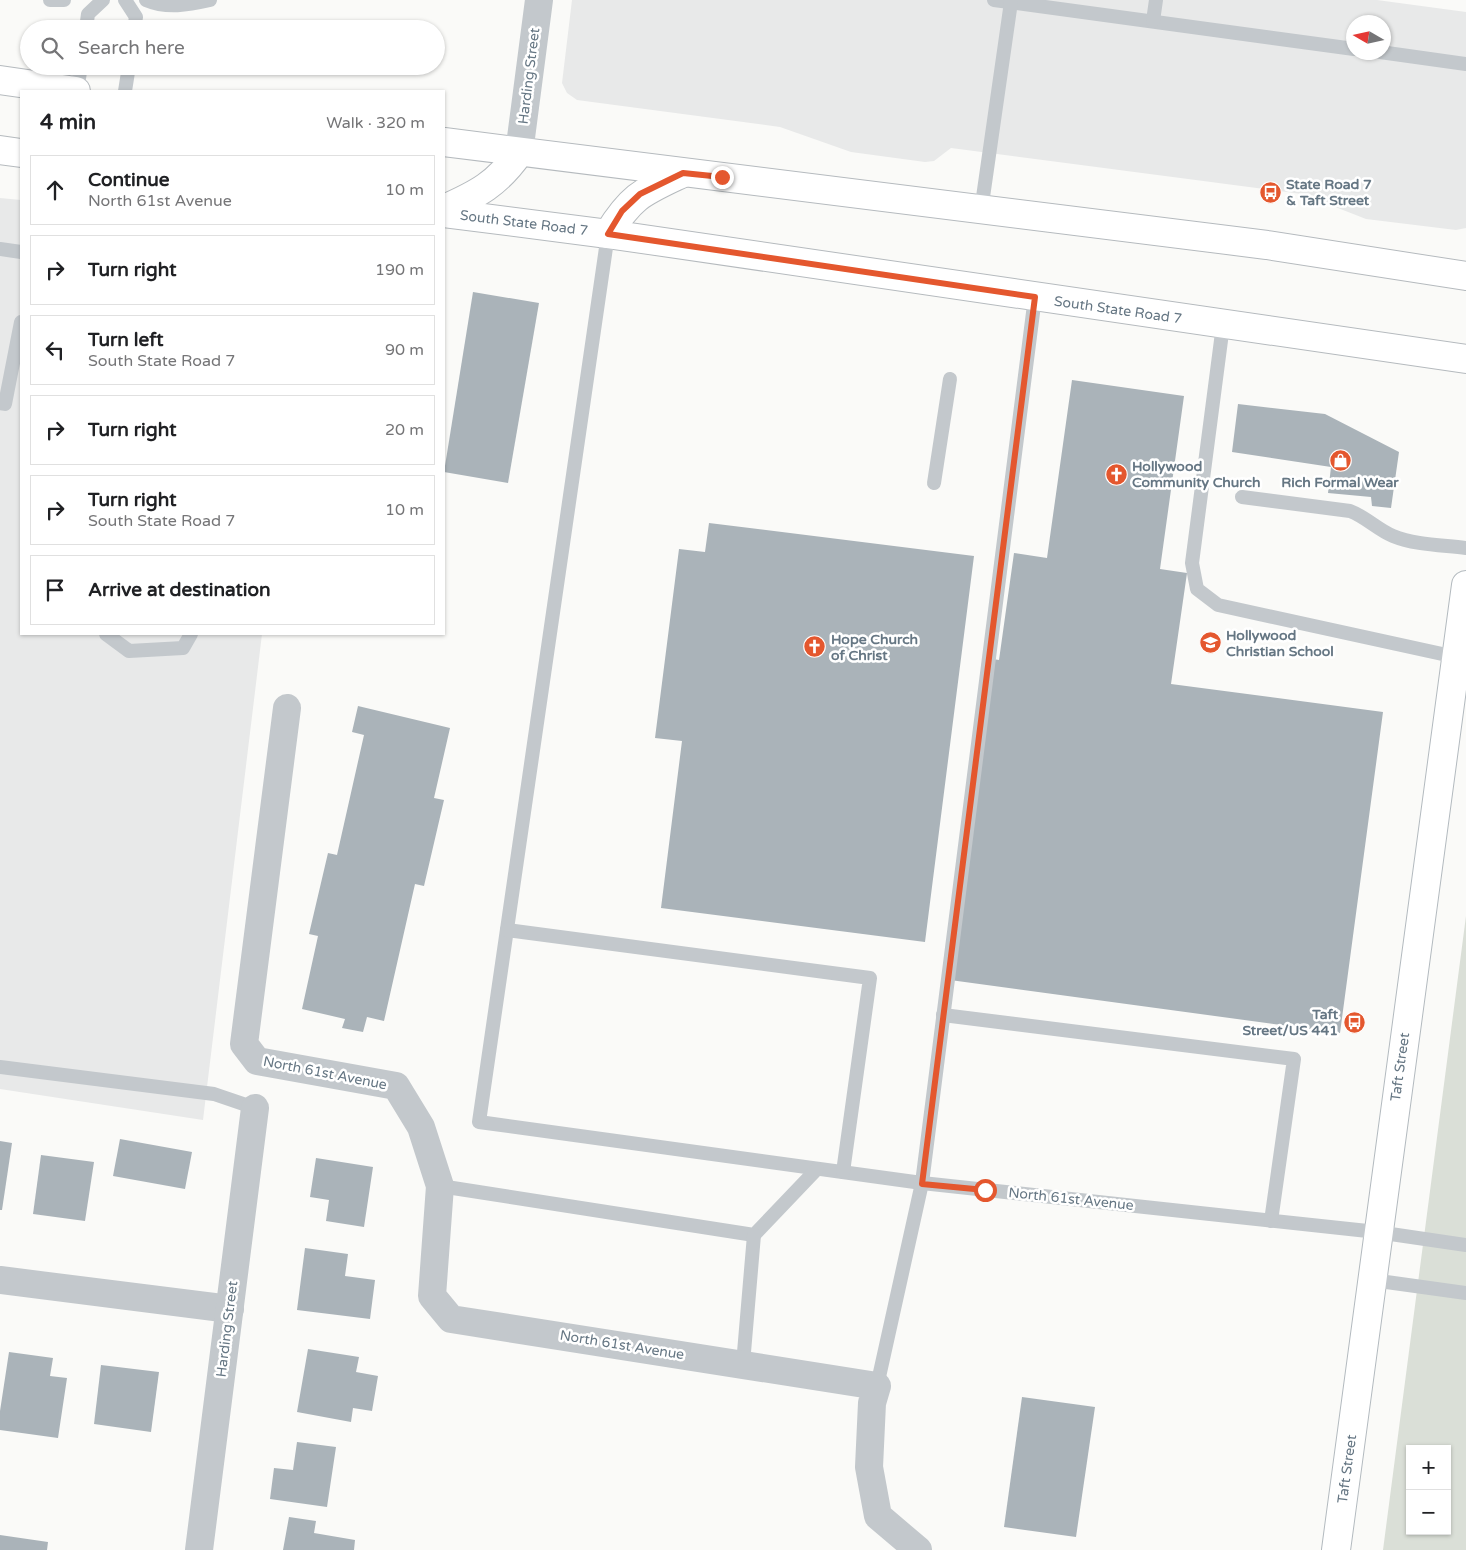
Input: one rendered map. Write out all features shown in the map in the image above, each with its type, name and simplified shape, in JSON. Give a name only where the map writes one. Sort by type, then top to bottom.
[{"type":"main road","points":[[0,80],[70,90]]},
{"type":"main road","points":[[445,142],[981,211],[1267,245],[1466,276]]},
{"type":"main road","points":[[0,150],[20,152]]},
{"type":"main road","points":[[445,210],[489,187],[504,174],[519,153]]},
{"type":"main road","points":[[608,234],[622,211],[640,194],[683,173]]},
{"type":"main road","name":"South State Road 7","points":[[445,211],[1466,359]]},
{"type":"main road","name":"Taft Street","points":[[1336,1550],[1377,1232],[1466,585]]},
{"type":"street","name":"Harding Street","points":[[519,153],[539,0]]},
{"type":"street","name":"North 61st Avenue","points":[[287,708],[244,1044],[258,1062],[396,1086],[421,1127],[440,1186],[432,1296],[451,1319],[877,1386]]},
{"type":"street","name":"Harding Street","points":[[199,1550],[255,1108]]},
{"type":"street","points":[[0,1280],[230,1310]]},
{"type":"street","points":[[877,1386],[872,1403],[869,1467],[878,1516],[918,1550]]},
{"type":"lane","points":[[50,0],[64,0]]},
{"type":"lane","points":[[87,20],[88,14],[103,0]]},
{"type":"lane","points":[[125,0],[136,16],[135,20]]},
{"type":"lane","points":[[146,0],[156,4],[183,6],[210,0]]},
{"type":"lane","points":[[994,0],[1346,48]]},
{"type":"lane","points":[[1153,22],[1156,0]]},
{"type":"lane","points":[[981,211],[1011,2]]},
{"type":"lane","points":[[1391,54],[1466,64]]},
{"type":"lane","points":[[77,90],[80,75]]},
{"type":"lane","points":[[125,90],[128,75]]},
{"type":"lane","points":[[608,234],[507,930],[870,978],[843,1172]]},
{"type":"lane","points":[[0,249],[20,252]]},
{"type":"lane","points":[[877,1386],[922,1184],[1035,297]]},
{"type":"lane","points":[[1223,325],[1192,563],[1197,589],[1218,605],[1456,657]]},
{"type":"lane","points":[[2,405],[20,326]]},
{"type":"lane","points":[[934,483],[950,379]]},
{"type":"lane","points":[[1242,497],[1350,511],[1362,516],[1391,536],[1405,541],[1466,548]]},
{"type":"lane","points":[[107,635],[130,651],[182,648],[190,635]]},
{"type":"lane","name":"North 61st Avenue","points":[[507,930],[479,1122],[922,1184],[1377,1232],[1466,1245]]},
{"type":"lane","points":[[943,1015],[1294,1059],[1271,1221]]},
{"type":"lane","points":[[0,1067],[214,1094],[255,1108]]},
{"type":"lane","points":[[743,1364],[754,1235],[816,1169]]},
{"type":"lane","points":[[440,1186],[754,1235]]},
{"type":"lane","points":[[1372,1280],[1466,1293]]},
{"type":"shaded area","points":[[572,0],[1377,0],[1466,12],[1466,228],[1456,230],[1366,219],[1302,194],[951,148],[934,161],[925,162],[851,152],[780,127],[577,100],[567,93],[562,83]]},
{"type":"shaded area","points":[[0,198],[20,200],[20,635],[262,635],[203,1120],[0,1089]]},
{"type":"shaded area","points":[[1466,916],[1466,1550],[1383,1550]]},
{"type":"building","points":[[473,292],[539,303],[508,483],[445,472]]},
{"type":"building","name":"Hollywood Christian School","points":[[1072,380],[1184,396],[1160,569],[1187,573],[1171,684],[1383,712],[1340,1033],[950,980],[993,659],[999,660],[1014,553],[1047,558]]},
{"type":"building","name":"Rich Formal Wear","points":[[1238,404],[1325,414],[1399,452],[1391,508],[1372,506],[1371,497],[1328,493],[1331,467],[1232,452]]},
{"type":"building","name":"Hope Church of Christ","points":[[709,523],[974,556],[925,942],[661,908],[682,741],[655,738],[679,549],[705,552]]},
{"type":"building","points":[[358,706],[450,728],[434,798],[444,800],[424,886],[415,884],[384,1021],[367,1017],[363,1032],[342,1028],[345,1019],[302,1009],[318,936],[309,934],[328,853],[337,855],[364,735],[352,732]]},
{"type":"building","points":[[120,1139],[192,1152],[185,1189],[113,1176]]},
{"type":"building","points":[[0,1141],[12,1143],[2,1210],[0,1210]]},
{"type":"building","points":[[41,1155],[94,1162],[85,1221],[33,1214]]},
{"type":"building","points":[[316,1158],[373,1167],[364,1227],[326,1221],[329,1200],[310,1197]]},
{"type":"building","points":[[305,1248],[348,1254],[345,1276],[375,1280],[370,1319],[297,1310]]},
{"type":"building","points":[[308,1349],[359,1357],[356,1372],[378,1376],[372,1411],[353,1408],[351,1422],[297,1412]]},
{"type":"building","points":[[9,1352],[53,1358],[50,1376],[67,1378],[58,1438],[0,1430],[0,1411]]},
{"type":"building","points":[[101,1365],[159,1372],[151,1432],[94,1424]]},
{"type":"building","points":[[1022,1397],[1095,1407],[1076,1537],[1004,1527]]},
{"type":"building","points":[[297,1442],[336,1447],[327,1507],[270,1499],[274,1468],[293,1470]]},
{"type":"building","points":[[289,1517],[316,1521],[314,1533],[355,1540],[354,1550],[283,1550]]},
{"type":"building","points":[[0,1535],[48,1542],[47,1550],[0,1550]]},
{"type":"place","name":"State Road 7 & Taft Street","points":[[1270,192]]},
{"type":"place","name":"Rich Formal Wear","points":[[1340,460]]},
{"type":"place","name":"Hollywood Community Church","points":[[1116,474]]},
{"type":"place","name":"Hollywood Christian School","points":[[1210,643]]},
{"type":"place","name":"Hope Church of Christ","points":[[815,647]]},
{"type":"place","name":"Taft Street/US 441","points":[[1354,1022]]},
{"type":"route","points":[[722,177],[683,173],[640,194],[622,211],[608,234],[1035,297],[922,1184],[985,1190]]}]
